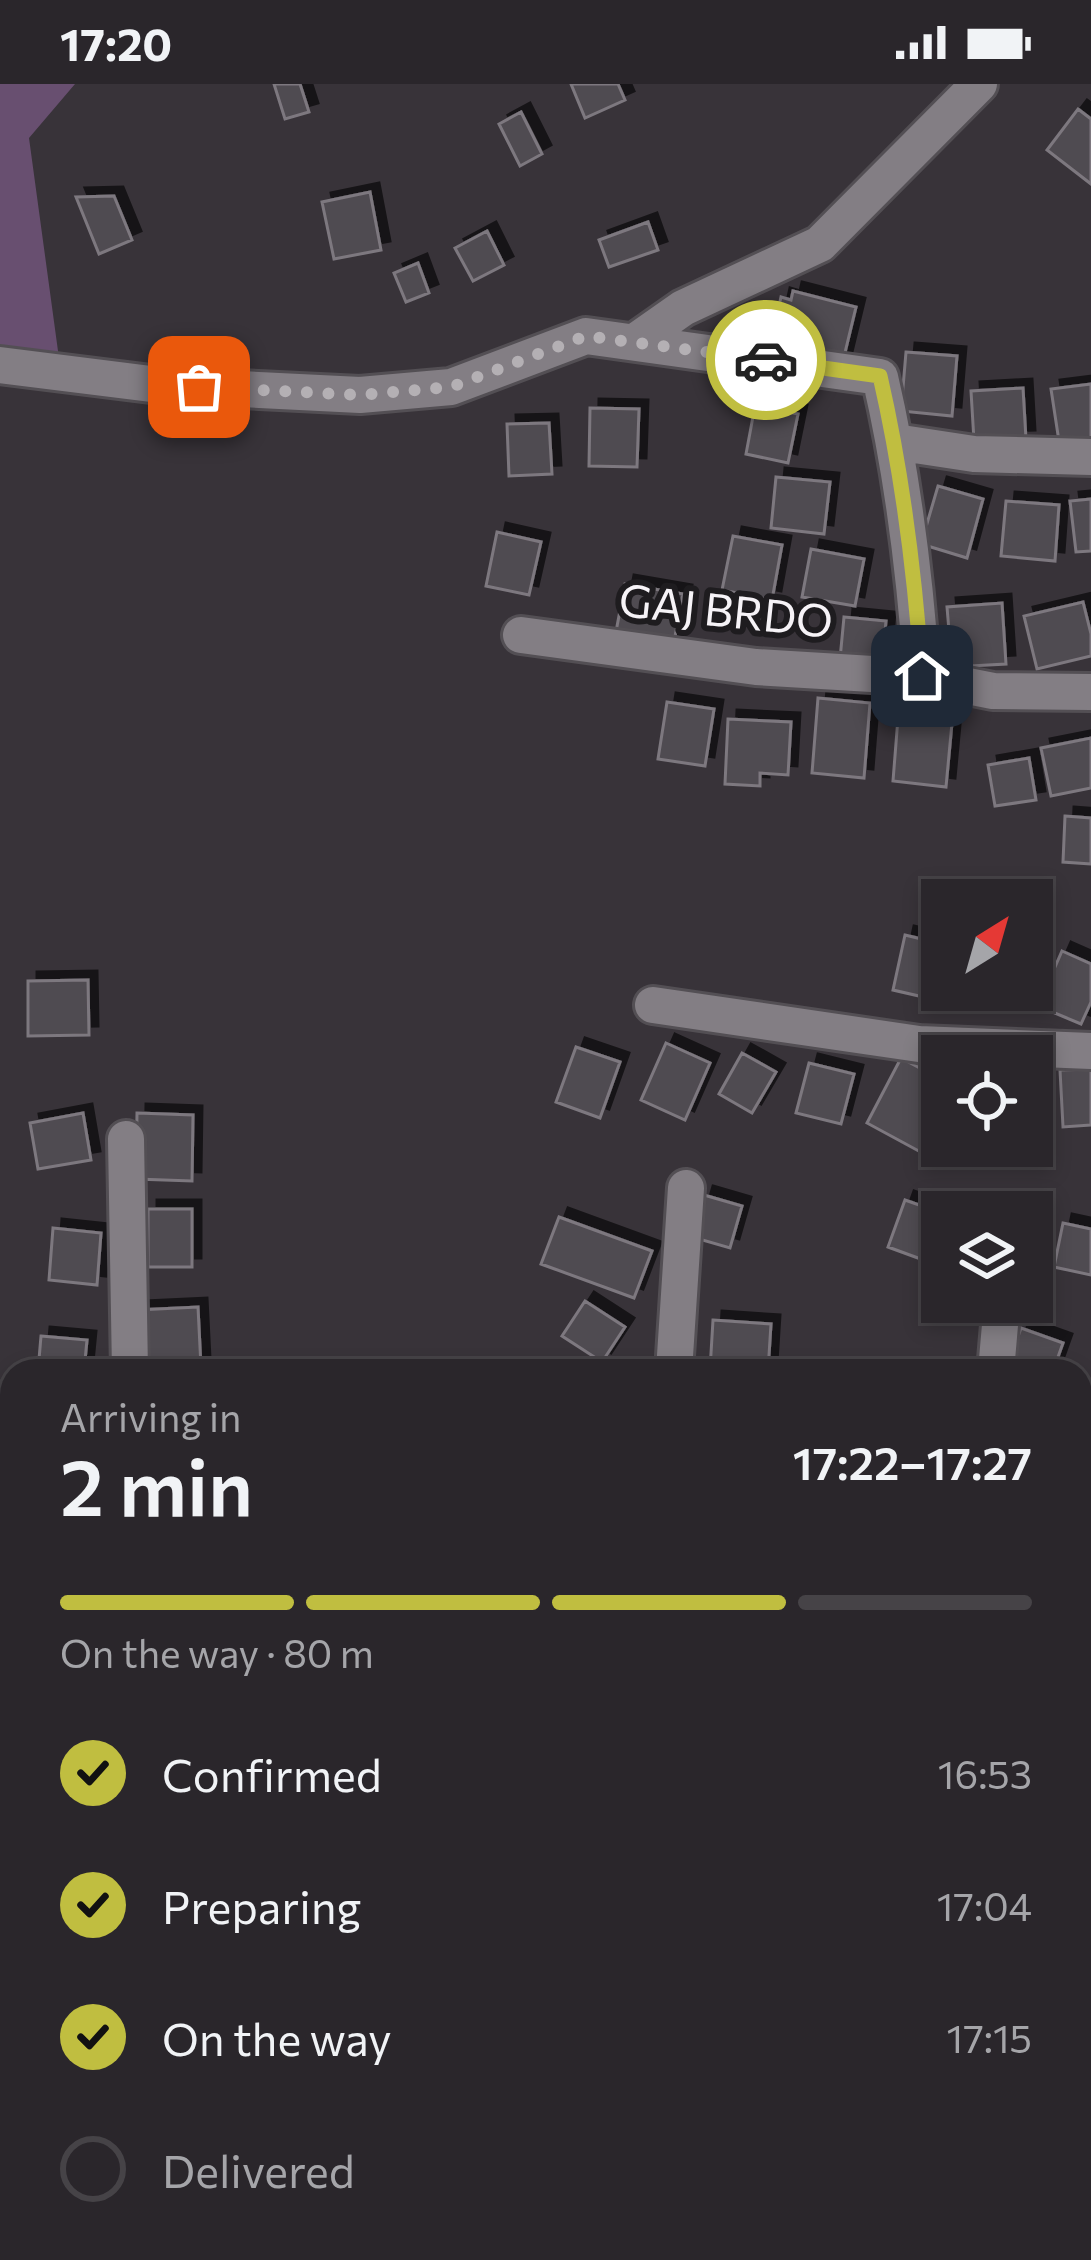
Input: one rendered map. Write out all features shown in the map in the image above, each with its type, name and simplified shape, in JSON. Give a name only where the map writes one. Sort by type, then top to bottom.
[{"type":"street","points":[[636,341],[683,308],[820,244],[979,84]]},
{"type":"street","points":[[0,365],[159,385],[360,395],[451,387],[586,336],[880,376],[914,571],[922,676]]},
{"type":"street","points":[[895,442],[974,454],[1091,457]]},
{"type":"street","name":"GAJ BRDO","points":[[520,635],[755,667],[922,676],[992,692],[1091,692]]},
{"type":"street","points":[[653,1005],[919,1044],[1091,1052]]},
{"type":"street","points":[[126,1139],[130,1359]]},
{"type":"street","points":[[675,1359],[686,1188]]},
{"type":"street","points":[[997,1359],[1000,1323]]},
{"type":"shaded area","points":[[0,84],[75,84],[29,138],[61,373],[0,365]]},
{"type":"building","points":[[274,84],[300,84],[309,112],[285,119]]},
{"type":"building","points":[[571,84],[618,84],[625,100],[585,118]]},
{"type":"building","points":[[1078,109],[1091,119],[1091,184],[1047,150]]},
{"type":"building","points":[[521,112],[542,154],[520,166],[499,124]]},
{"type":"building","points":[[370,192],[381,250],[334,259],[322,202]]},
{"type":"building","points":[[114,196],[132,240],[99,254],[76,197]]},
{"type":"building","points":[[648,222],[658,250],[609,267],[599,240]]},
{"type":"building","points":[[487,231],[504,265],[473,281],[455,248]]},
{"type":"building","points":[[418,263],[429,293],[406,302],[394,273]]},
{"type":"building","points":[[793,291],[856,307],[842,365],[782,351],[788,327],[775,324],[781,297],[791,300]]},
{"type":"building","points":[[906,352],[957,356],[952,416],[901,411]]},
{"type":"building","points":[[1091,384],[1091,443],[1060,448],[1051,389]]},
{"type":"building","points":[[1023,388],[1026,439],[974,441],[971,391]]},
{"type":"building","points":[[755,406],[798,414],[788,463],[746,454]]},
{"type":"building","points":[[590,408],[639,409],[637,467],[589,466]]},
{"type":"building","points":[[549,423],[552,474],[509,476],[507,424]]},
{"type":"building","points":[[776,477],[830,482],[824,534],[771,528]]},
{"type":"building","points":[[938,486],[983,499],[967,558],[921,544]]},
{"type":"building","points":[[1091,499],[1091,551],[1076,552],[1070,501]]},
{"type":"building","points":[[1006,501],[1059,505],[1055,561],[1001,556]]},
{"type":"building","points":[[497,532],[541,542],[529,595],[486,586]]},
{"type":"building","points":[[733,536],[782,545],[772,600],[722,590]]},
{"type":"building","points":[[811,549],[864,559],[855,606],[802,597]]},
{"type":"building","points":[[625,584],[683,594],[673,647],[615,637]]},
{"type":"building","points":[[1083,602],[1091,656],[1037,669],[1024,616]]},
{"type":"building","points":[[1002,603],[1006,664],[952,667],[947,607]]},
{"type":"building","points":[[844,617],[886,621],[882,664],[840,659]]},
{"type":"building","points":[[818,698],[870,703],[864,778],[812,773]]},
{"type":"building","points":[[667,702],[714,709],[705,766],[658,759]]},
{"type":"building","points":[[898,718],[952,723],[946,787],[893,781]]},
{"type":"building","points":[[728,719],[791,722],[788,775],[760,773],[760,786],[725,784]]},
{"type":"building","points":[[1091,738],[1091,788],[1051,796],[1041,748]]},
{"type":"building","points":[[1029,758],[1036,800],[995,806],[988,765]]},
{"type":"building","points":[[1065,816],[1091,818],[1091,864],[1063,862]]},
{"type":"building","points":[[905,935],[921,939],[921,996],[893,990]]},
{"type":"building","points":[[1062,951],[1091,964],[1091,1002],[1081,1024],[1050,1011],[1053,972]]},
{"type":"building","points":[[88,980],[89,1035],[28,1036],[28,981]]},
{"type":"building","points":[[666,1043],[710,1063],[685,1120],[641,1100]]},
{"type":"building","points":[[576,1047],[620,1062],[600,1118],[556,1102]]},
{"type":"building","points":[[742,1053],[776,1072],[752,1113],[719,1094]]},
{"type":"building","points":[[901,1058],[921,1069],[921,1152],[867,1123]]},
{"type":"building","points":[[809,1063],[854,1074],[841,1124],[796,1113]]},
{"type":"building","points":[[1091,1069],[1091,1125],[1063,1127],[1060,1070]]},
{"type":"building","points":[[83,1113],[91,1160],[38,1169],[30,1123]]},
{"type":"building","points":[[137,1113],[193,1115],[192,1181],[136,1179]]},
{"type":"building","points":[[704,1195],[742,1206],[730,1248],[692,1237]]},
{"type":"building","points":[[905,1200],[921,1206],[921,1259],[888,1247]]},
{"type":"building","points":[[148,1209],[192,1209],[192,1267],[148,1267]]},
{"type":"building","points":[[559,1217],[652,1251],[634,1298],[541,1264]]},
{"type":"building","points":[[1063,1223],[1091,1229],[1091,1275],[1054,1267]]},
{"type":"building","points":[[53,1228],[101,1233],[97,1285],[49,1280]]},
{"type":"building","points":[[585,1301],[625,1327],[604,1359],[562,1336]]},
{"type":"building","points":[[198,1307],[201,1359],[139,1359],[137,1310]]},
{"type":"building","points":[[713,1320],[771,1324],[769,1359],[711,1359]]},
{"type":"building","points":[[1021,1328],[1063,1343],[1057,1359],[1010,1359]]},
{"type":"building","points":[[41,1336],[87,1340],[85,1359],[39,1359]]},
{"type":"way so far","points":[[199,387],[360,395],[451,387],[586,336],[766,360]]},
{"type":"route","points":[[766,360],[880,376],[914,571],[922,676]]}]
